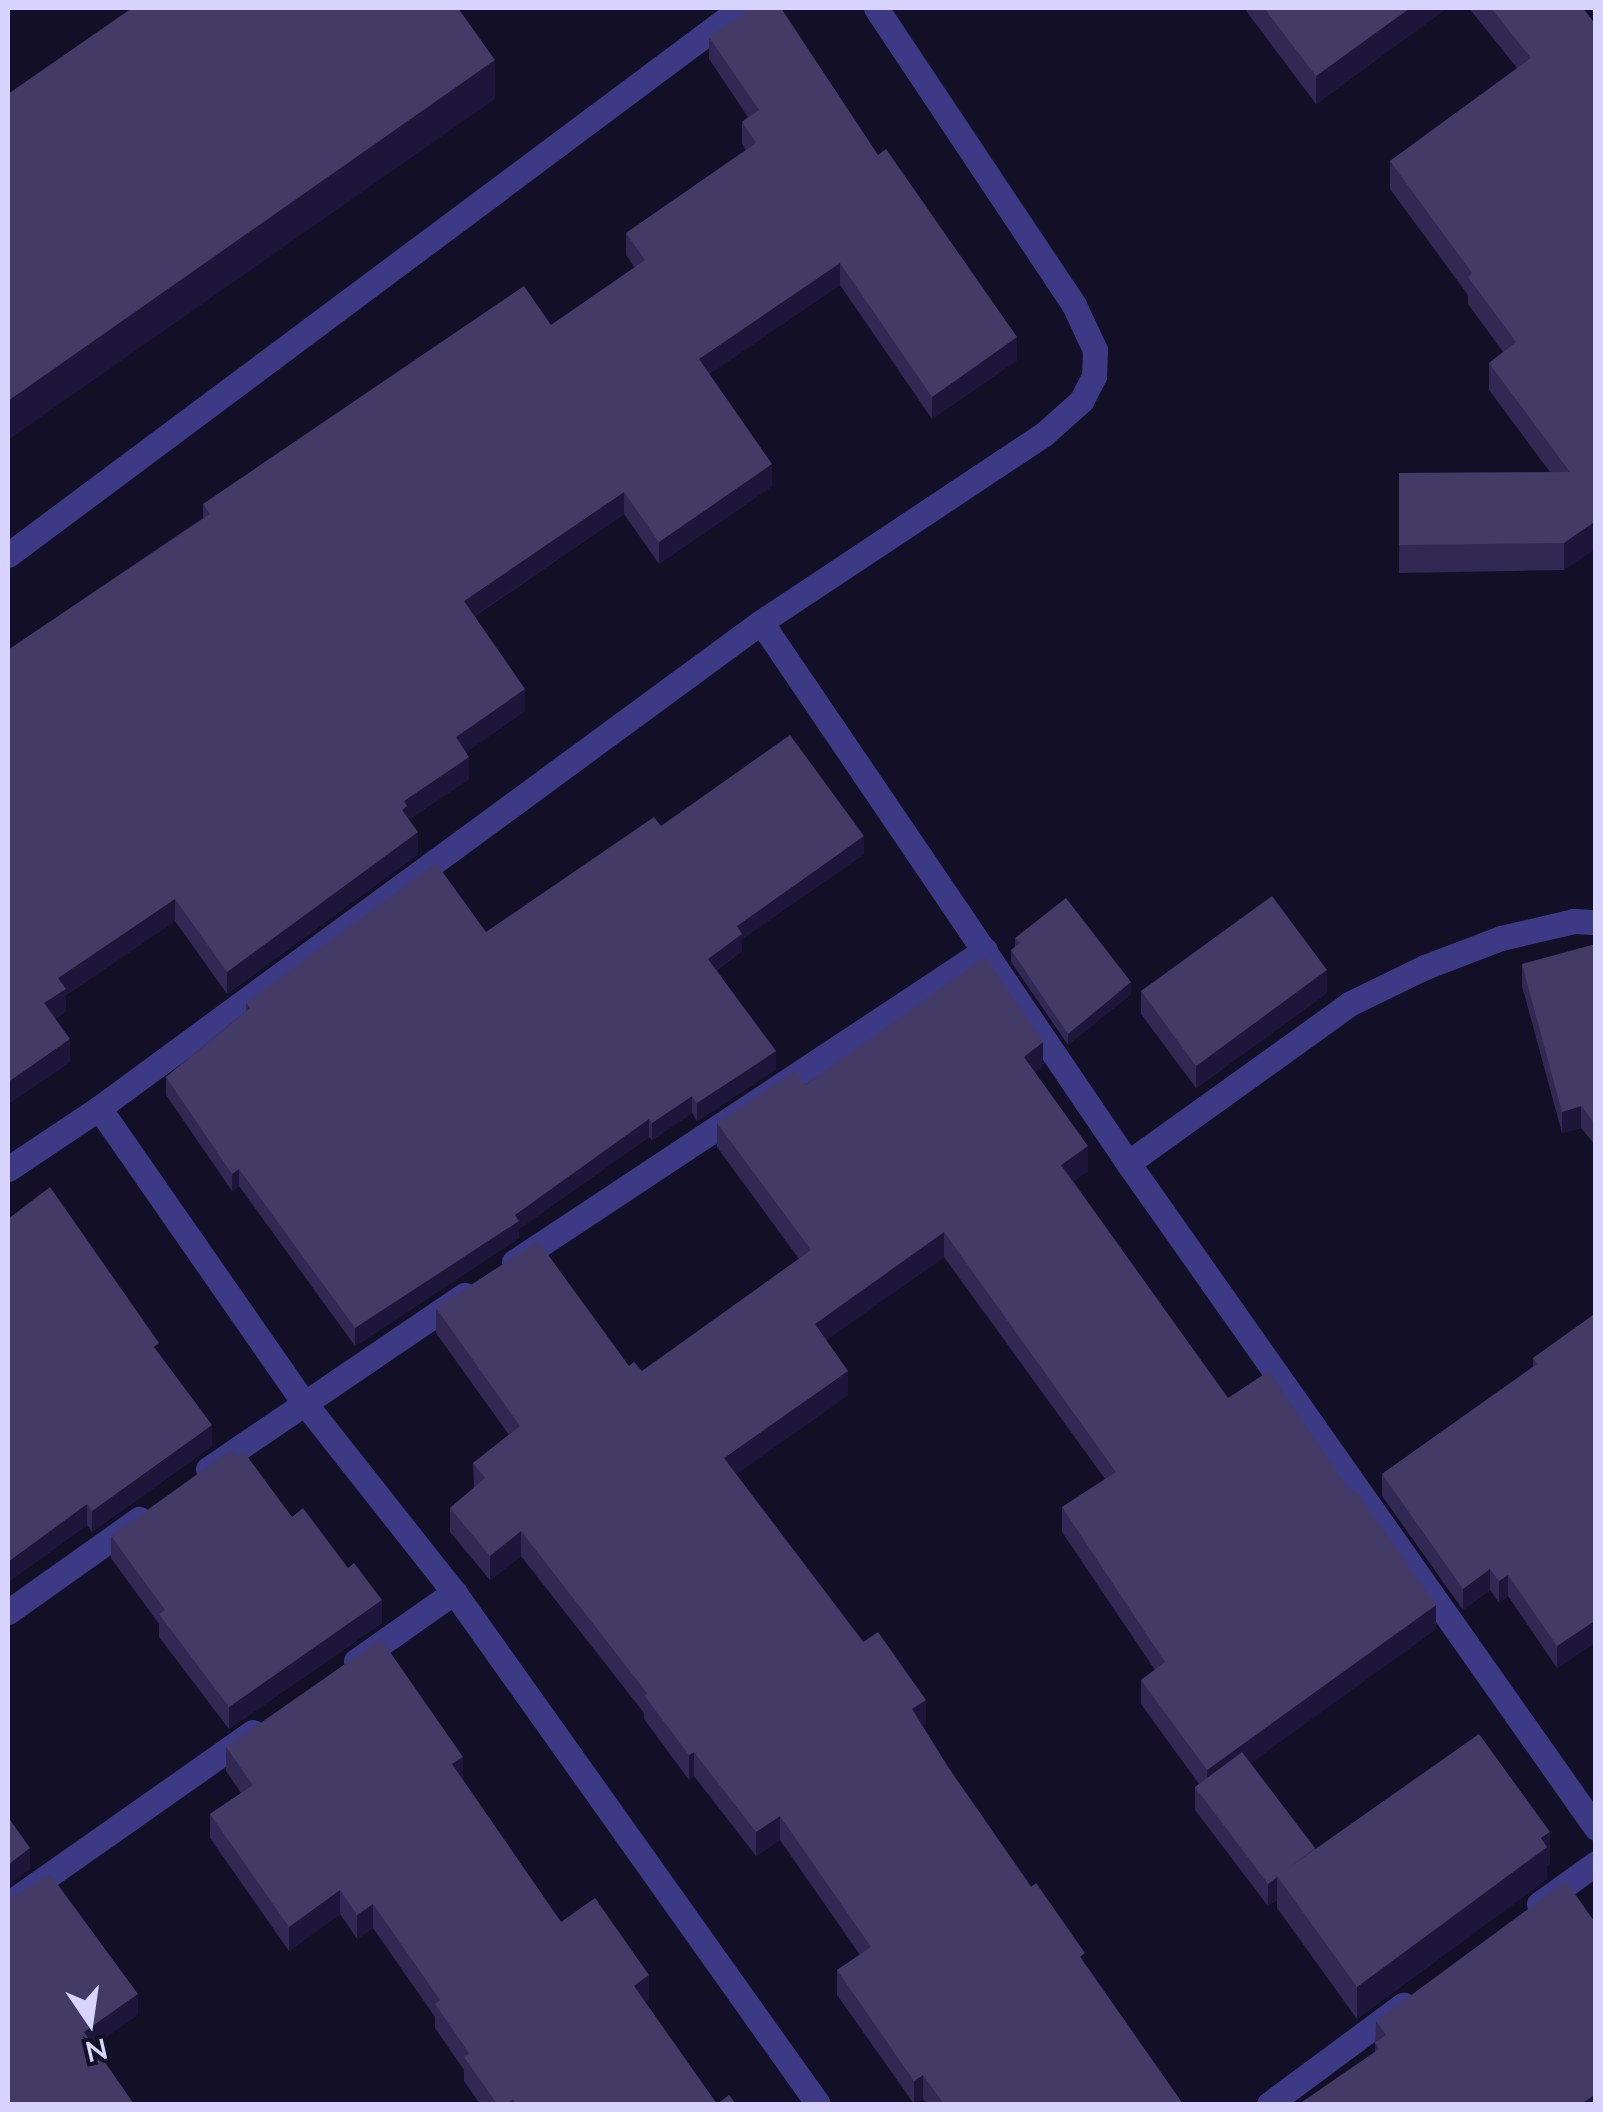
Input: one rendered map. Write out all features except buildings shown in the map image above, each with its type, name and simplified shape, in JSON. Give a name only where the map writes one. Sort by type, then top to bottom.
[{"type":"street","points":[[8,555],[741,8]]},
{"type":"street","points":[[8,1169],[99,1108],[761,622],[1044,434],[1082,401],[1094,376],[1095,350],[1074,305],[876,8]]},
{"type":"street","points":[[761,622],[1128,1162],[1596,1828]]},
{"type":"street","points":[[1128,1162],[1349,1004],[1426,967],[1502,938],[1574,921],[1596,922]]},
{"type":"street","points":[[194,1479],[986,950]]},
{"type":"street","points":[[99,1108],[304,1402],[454,1592],[818,2104]]},
{"type":"street","points":[[8,1612],[163,1501]]},
{"type":"street","points":[[342,1670],[454,1592]]},
{"type":"street","points":[[8,1904],[279,1714]]},
{"type":"street","points":[[1518,1920],[1596,1862]]},
{"type":"street","points":[[1268,2104],[1424,1989]]}]
